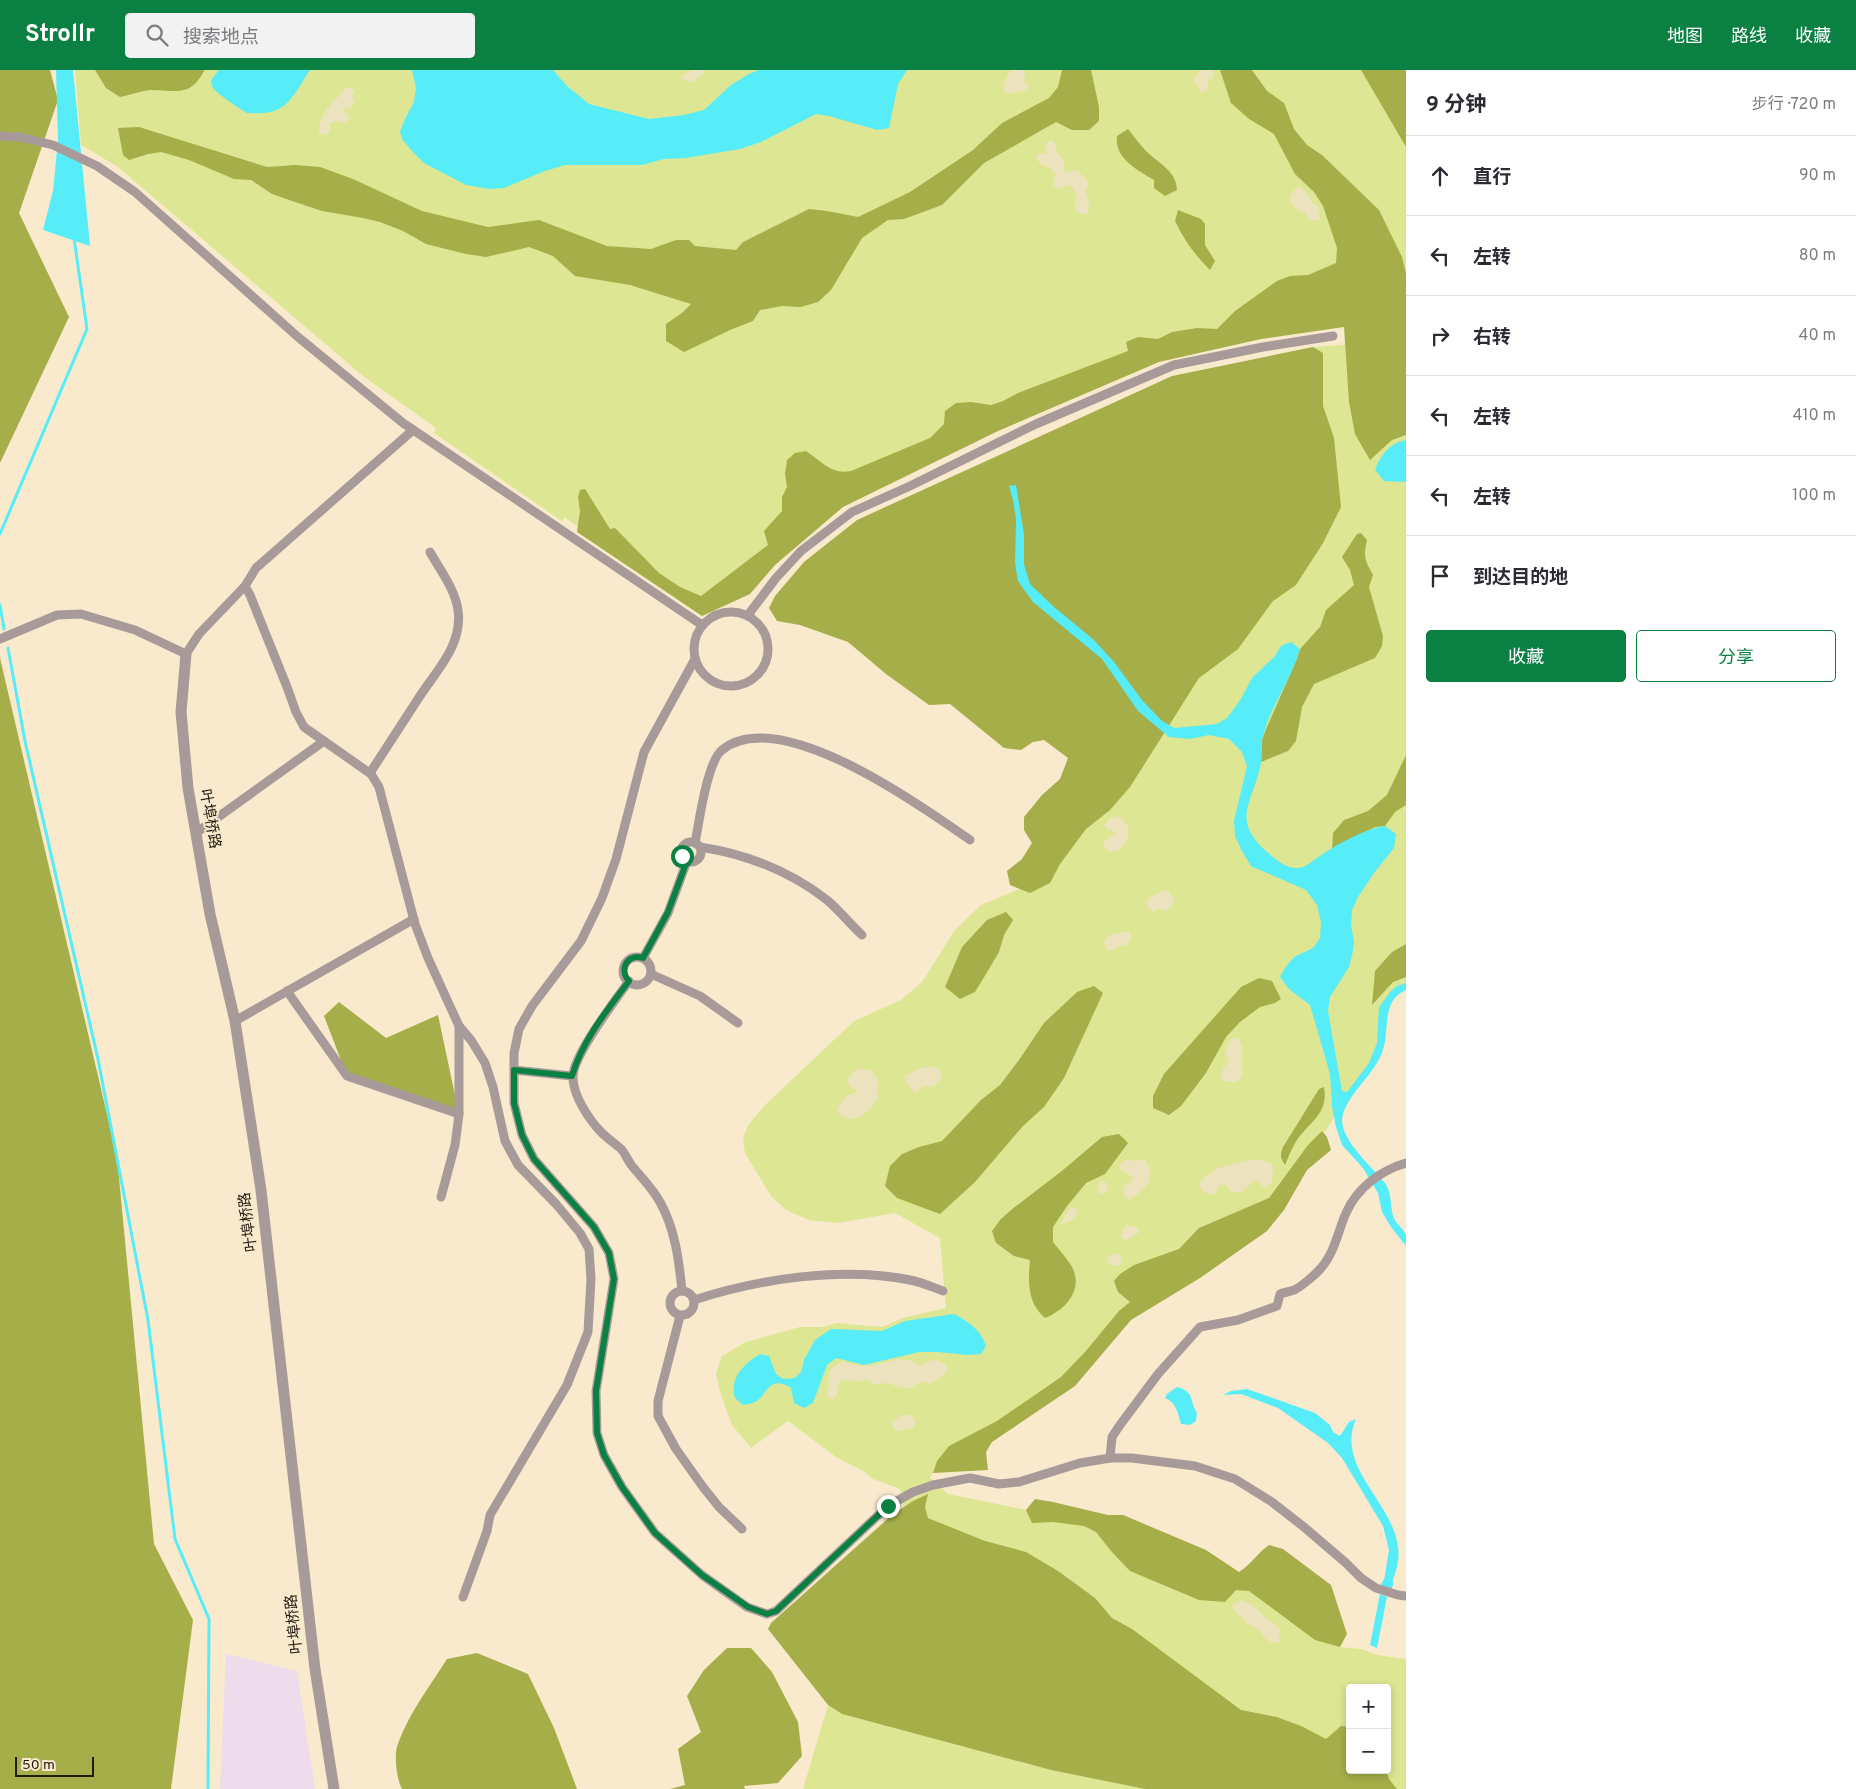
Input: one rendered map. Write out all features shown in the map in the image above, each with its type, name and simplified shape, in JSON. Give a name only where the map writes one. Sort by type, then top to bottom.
[{"type":"street","points":[[0,136],[53,145],[97,166],[135,192],[298,337],[413,430],[702,625]]},
{"type":"street","points":[[748,616],[776,578],[801,550],[852,512],[910,486],[1036,424],[1174,365],[1263,347],[1333,336]]},
{"type":"street","points":[[0,639],[57,615],[80,614],[135,630],[186,654],[199,634],[245,586],[256,568],[413,430]]},
{"type":"street","points":[[370,773],[423,692],[441,669],[452,646],[458,626],[458,612],[454,594],[430,552]]},
{"type":"street","points":[[245,586],[288,687],[296,712],[304,727],[370,773],[379,787],[414,918],[428,958],[460,1026],[485,1063],[493,1087],[505,1141],[518,1165],[556,1204],[580,1234],[588,1249],[591,1278],[588,1332],[567,1385],[490,1515],[487,1531],[463,1597]]},
{"type":"street","points":[[723,612],[736,612],[748,616],[758,623],[765,633],[768,646],[767,658],[762,670],[744,684],[732,686],[720,684],[709,679],[700,670],[695,659],[694,647],[696,636],[702,625],[711,617],[723,612]]},
{"type":"street","name":"叶埠桥路","points":[[186,654],[181,712],[188,788],[210,914],[235,1021],[261,1190],[315,1670],[334,1789]]},
{"type":"street","points":[[695,659],[644,752],[616,859],[602,898],[581,941],[532,1006],[519,1029],[514,1053],[514,1103],[522,1135],[534,1159],[594,1227],[609,1253],[614,1279],[596,1391],[597,1433],[604,1455],[622,1487],[655,1533],[702,1575],[748,1607],[767,1614],[776,1611],[888,1506],[913,1492],[933,1485],[970,1478],[999,1484],[1019,1482],[1080,1462],[1110,1458],[1132,1458],[1195,1466],[1235,1479],[1272,1502],[1304,1527],[1361,1578],[1376,1588],[1406,1596]]},
{"type":"street","points":[[862,935],[828,900],[799,880],[768,865],[719,850],[697,845],[688,843],[682,850],[682,856],[687,861],[693,862],[698,859],[701,853],[697,845],[709,776],[721,750],[733,744],[751,739],[773,739],[829,754],[863,771],[920,805],[970,840]]},
{"type":"street","points":[[196,833],[324,741]]},
{"type":"street","points":[[643,958],[668,912],[687,861]]},
{"type":"street","points":[[235,1021],[414,918]]},
{"type":"street","points":[[635,957],[643,958],[650,965],[651,974],[642,984],[633,984],[626,978],[623,969],[627,961],[635,957]]},
{"type":"street","points":[[651,974],[700,996],[738,1023]]},
{"type":"street","points":[[629,981],[612,1003],[582,1051],[572,1076],[577,1097],[601,1132],[624,1152],[631,1165],[660,1201],[669,1221],[676,1248],[682,1291]]},
{"type":"street","points":[[287,991],[347,1076],[459,1114]]},
{"type":"street","points":[[441,1197],[455,1145],[459,1114],[460,1026]]},
{"type":"street","points":[[514,1070],[572,1076]]},
{"type":"street","points":[[1110,1458],[1112,1437],[1120,1425],[1158,1374],[1200,1327],[1238,1320],[1277,1306],[1280,1294],[1294,1290],[1320,1269],[1330,1255],[1355,1197],[1382,1172],[1406,1163]]},
{"type":"street","points":[[694,1300],[727,1289],[780,1279],[833,1275],[880,1276],[912,1280],[943,1291]]},
{"type":"street","points":[[682,1291],[689,1293],[694,1300],[691,1311],[680,1316],[673,1312],[669,1304],[674,1293],[682,1291]]},
{"type":"street","points":[[680,1316],[658,1401],[658,1416],[676,1449],[703,1487],[718,1507],[742,1529]]},
{"type":"shaded area","points":[[226,1654],[297,1671],[315,1789],[220,1789]]},
{"type":"green space","points":[[0,70],[50,70],[58,100],[19,213],[69,317],[0,463]]},
{"type":"green space","points":[[75,70],[1369,70],[1406,136],[1406,305],[1158,352],[838,503],[700,611],[564,517],[563,522],[434,433],[436,428],[363,376],[118,167],[81,145]]},
{"type":"green space","points":[[95,70],[204,71],[199,80],[181,91],[150,90],[120,97],[106,88]]},
{"type":"green space","points":[[1062,70],[1091,70],[1099,107],[1099,121],[1089,130],[1072,130],[1056,122],[984,163],[942,205],[904,219],[888,220],[862,238],[831,290],[818,302],[801,307],[782,306],[760,310],[753,321],[684,352],[666,341],[666,324],[691,304],[630,285],[575,276],[553,256],[529,247],[486,257],[426,244],[403,231],[380,222],[322,211],[272,194],[251,180],[234,179],[189,160],[161,152],[129,160],[123,155],[118,128],[139,127],[267,167],[296,165],[320,167],[353,179],[422,211],[488,227],[539,220],[607,246],[651,249],[676,240],[689,240],[695,246],[736,250],[743,242],[809,209],[858,217],[910,192],[973,150],[1002,123],[1049,98],[1058,87]]},
{"type":"green space","points":[[1220,70],[1252,70],[1267,91],[1284,103],[1294,129],[1307,145],[1322,155],[1379,210],[1402,257],[1406,273],[1406,435],[1392,440],[1370,460],[1355,434],[1349,402],[1344,327],[1261,339],[1159,362],[998,431],[843,507],[775,565],[750,594],[702,616],[577,532],[580,511],[578,497],[580,490],[585,489],[610,529],[615,528],[659,573],[680,587],[701,596],[768,545],[764,531],[782,511],[782,497],[787,487],[785,474],[787,460],[795,453],[806,451],[832,469],[844,472],[851,471],[930,438],[944,424],[945,411],[956,403],[971,402],[991,405],[1003,401],[1018,393],[1128,351],[1126,342],[1138,337],[1158,339],[1172,332],[1197,328],[1217,329],[1235,311],[1277,281],[1290,276],[1308,275],[1336,263],[1337,248],[1323,206],[1314,192],[1295,174],[1274,134],[1249,119],[1231,103]]},
{"type":"green space","points":[[1361,70],[1406,70],[1406,147]]},
{"type":"green space","points":[[1128,129],[1141,146],[1170,172],[1174,177],[1177,190],[1165,196],[1154,188],[1154,180],[1123,157],[1117,144],[1117,136]]},
{"type":"green space","points":[[1178,210],[1201,219],[1205,224],[1205,245],[1215,261],[1210,270],[1199,259],[1178,228],[1175,221]]},
{"type":"green space","points":[[1406,340],[1406,986],[1385,1006],[1378,1053],[1343,1103],[1280,1204],[1140,1301],[1069,1382],[933,1473],[930,1478],[948,1494],[1026,1510],[1047,1511],[1232,1577],[1340,1647],[1361,1649],[1377,1655],[1406,1659],[1406,1789],[1341,1789],[909,1527],[900,1489],[873,1479],[863,1471],[836,1457],[788,1421],[751,1448],[732,1425],[721,1395],[716,1374],[722,1356],[746,1342],[800,1327],[823,1327],[837,1323],[882,1327],[903,1318],[946,1308],[940,1238],[895,1213],[837,1223],[809,1220],[786,1210],[771,1196],[745,1153],[743,1138],[749,1124],[763,1107],[854,1021],[901,1000],[922,982],[955,930],[981,905],[1034,883],[1323,497],[1313,347]]},
{"type":"green space","points":[[1313,347],[1323,353],[1323,406],[1334,438],[1341,507],[1323,543],[1296,585],[1273,601],[1238,649],[1199,678],[1130,787],[1110,810],[1086,829],[1060,864],[1050,883],[1030,893],[1010,885],[1007,871],[1022,859],[1032,843],[1024,830],[1024,817],[1042,795],[1060,779],[1068,758],[1044,740],[1033,742],[1021,750],[1004,748],[950,704],[929,705],[886,674],[848,642],[800,625],[777,621],[769,608],[775,596],[804,562],[857,520],[1172,376]]},
{"type":"green space","points":[[1361,533],[1367,540],[1366,558],[1373,575],[1369,587],[1383,636],[1382,646],[1375,658],[1314,684],[1302,707],[1296,741],[1288,751],[1261,762],[1262,740],[1300,649],[1320,627],[1326,610],[1354,585],[1350,570],[1342,557],[1357,534]]},
{"type":"green space","points":[[0,658],[117,1157],[154,1544],[193,1620],[171,1789],[0,1789]]},
{"type":"green space","points":[[1406,755],[1406,805],[1395,812],[1385,826],[1375,827],[1332,850],[1333,833],[1344,820],[1368,811],[1387,795]]},
{"type":"green space","points":[[1006,912],[1013,920],[1004,935],[999,952],[975,992],[960,999],[945,987],[962,947],[987,920]]},
{"type":"green space","points":[[1406,944],[1406,977],[1393,982],[1372,1005],[1375,971],[1392,952]]},
{"type":"green space","points":[[1259,978],[1272,981],[1281,999],[1275,1003],[1260,1007],[1240,1022],[1226,1037],[1206,1073],[1181,1106],[1169,1115],[1153,1108],[1153,1096],[1164,1074],[1241,987]]},
{"type":"green space","points":[[1094,986],[1103,993],[1064,1078],[1044,1107],[1023,1126],[975,1182],[940,1214],[897,1198],[885,1186],[890,1166],[902,1154],[942,1141],[981,1100],[1000,1085],[1044,1023],[1077,992]]},
{"type":"green space","points":[[339,1002],[386,1038],[438,1015],[459,1114],[347,1076],[324,1016]]},
{"type":"green space","points":[[1324,1087],[1325,1097],[1320,1111],[1295,1143],[1285,1165],[1281,1156],[1283,1147],[1319,1089]]},
{"type":"green space","points":[[1322,1131],[1327,1137],[1331,1150],[1307,1170],[1284,1210],[1267,1231],[1200,1278],[1131,1320],[1075,1386],[992,1442],[986,1452],[988,1470],[933,1473],[937,1461],[949,1446],[997,1421],[1061,1377],[1085,1352],[1119,1311],[1130,1302],[1118,1292],[1114,1281],[1120,1274],[1134,1265],[1179,1249],[1199,1228],[1269,1198],[1308,1145]]},
{"type":"green space","points":[[1119,1134],[1128,1143],[1105,1174],[1086,1183],[1053,1227],[1053,1242],[1072,1267],[1076,1284],[1074,1291],[1065,1304],[1045,1318],[1039,1312],[1032,1299],[1029,1284],[1030,1260],[1014,1256],[996,1243],[992,1231],[1011,1210],[1102,1137]]},
{"type":"green space","points":[[928,1494],[925,1507],[928,1518],[985,1541],[1026,1552],[1058,1571],[1095,1598],[1112,1618],[1132,1629],[1241,1710],[1277,1717],[1301,1726],[1326,1739],[1341,1726],[1346,1727],[1346,1774],[1387,1774],[1397,1789],[1145,1789],[1051,1770],[842,1714],[828,1705],[768,1629],[771,1623],[892,1515],[913,1501]]},
{"type":"green space","points":[[1035,1499],[1108,1515],[1123,1515],[1206,1550],[1239,1572],[1269,1545],[1283,1549],[1331,1585],[1347,1634],[1340,1647],[1315,1640],[1249,1591],[1236,1590],[1225,1602],[1199,1600],[1130,1571],[1096,1532],[1084,1526],[1053,1522],[1032,1523],[1026,1510]]},
{"type":"green space","points":[[727,1648],[751,1648],[772,1672],[798,1722],[802,1756],[778,1783],[744,1786],[745,1789],[670,1789],[685,1785],[678,1749],[701,1732],[687,1696],[704,1670]]},
{"type":"green space","points":[[477,1653],[528,1674],[554,1728],[577,1789],[402,1789],[397,1774],[396,1751],[401,1735],[413,1713],[447,1659]]},
{"type":"green space","points":[[828,1705],[842,1714],[1051,1770],[1145,1789],[803,1789]]},
{"type":"sand","points":[[692,70],[705,70],[704,73],[692,82],[685,81],[682,78],[683,75]]},
{"type":"sand","points":[[1012,70],[1024,70],[1024,80],[1029,87],[1026,90],[1008,94],[1004,92],[1005,80]]},
{"type":"sand","points":[[1197,70],[1213,70],[1214,74],[1212,79],[1208,80],[1207,90],[1201,93],[1195,82],[1195,76],[1199,72]]},
{"type":"sand","points":[[345,88],[351,88],[355,91],[352,96],[355,102],[350,110],[343,107],[349,118],[346,123],[336,121],[330,124],[330,130],[326,135],[319,134],[319,126],[324,114]]},
{"type":"sand","points":[[1050,140],[1054,142],[1057,152],[1064,160],[1064,169],[1068,172],[1077,170],[1087,180],[1088,187],[1085,190],[1089,205],[1087,214],[1076,211],[1076,194],[1073,188],[1069,185],[1057,189],[1053,185],[1056,175],[1050,168],[1043,166],[1037,160],[1036,155],[1040,153],[1046,154],[1046,144]]},
{"type":"sand","points":[[1299,186],[1309,195],[1309,200],[1319,207],[1320,220],[1313,221],[1306,216],[1306,211],[1302,213],[1293,206],[1290,199],[1293,191]]},
{"type":"sand","points":[[1119,816],[1127,825],[1128,838],[1118,851],[1109,852],[1103,847],[1105,841],[1116,832],[1108,830],[1104,825],[1110,818]]},
{"type":"sand","points":[[1168,890],[1174,899],[1172,906],[1165,911],[1159,908],[1154,912],[1148,909],[1147,899],[1161,891]]},
{"type":"sand","points":[[1130,931],[1131,939],[1126,946],[1107,950],[1104,942],[1109,935]]},
{"type":"sand","points":[[1232,1038],[1238,1039],[1242,1045],[1242,1076],[1236,1083],[1220,1080],[1223,1069],[1229,1060],[1225,1054]]},
{"type":"sand","points":[[934,1066],[942,1073],[940,1080],[933,1087],[924,1086],[916,1093],[910,1088],[904,1077],[917,1069]]},
{"type":"sand","points":[[861,1068],[872,1071],[878,1080],[877,1100],[862,1116],[853,1119],[841,1116],[837,1110],[843,1100],[858,1091],[849,1086],[848,1079],[854,1071]]},
{"type":"sand","points":[[1128,1159],[1133,1161],[1145,1159],[1150,1173],[1150,1178],[1145,1188],[1129,1200],[1123,1194],[1125,1185],[1130,1183],[1133,1177],[1120,1169],[1121,1163]]},
{"type":"sand","points":[[1258,1159],[1273,1165],[1272,1183],[1265,1188],[1255,1180],[1241,1192],[1232,1193],[1226,1185],[1219,1186],[1215,1195],[1204,1192],[1199,1185],[1204,1178],[1217,1169]]},
{"type":"sand","points":[[1104,1181],[1108,1185],[1107,1191],[1103,1194],[1099,1193],[1098,1187],[1100,1182]]},
{"type":"sand","points":[[1070,1207],[1075,1208],[1078,1214],[1072,1220],[1060,1225]]},
{"type":"sand","points":[[1127,1225],[1137,1228],[1140,1232],[1127,1240],[1121,1238],[1123,1229]]},
{"type":"sand","points":[[1115,1253],[1121,1256],[1122,1263],[1118,1266],[1110,1264],[1107,1257]]},
{"type":"sand","points":[[898,1359],[913,1361],[920,1366],[930,1361],[937,1361],[947,1366],[947,1372],[931,1384],[923,1381],[911,1388],[902,1388],[887,1383],[874,1385],[867,1380],[857,1382],[844,1379],[839,1383],[837,1395],[833,1399],[828,1398],[830,1370],[842,1361],[864,1366]]},
{"type":"sand","points":[[910,1415],[915,1419],[914,1426],[909,1430],[905,1428],[902,1431],[897,1431],[893,1428],[892,1424],[899,1416]]},
{"type":"sand","points":[[1240,1600],[1253,1606],[1280,1630],[1279,1642],[1268,1641],[1258,1629],[1246,1623],[1232,1606]]},
{"type":"water","points":[[56,70],[73,70],[90,246],[43,230],[53,191],[58,140]]},
{"type":"water","points":[[219,70],[310,70],[286,104],[268,113],[247,113],[228,101],[212,86],[211,80]]},
{"type":"water","points":[[412,70],[553,70],[567,86],[589,104],[649,119],[684,115],[704,110],[731,85],[759,70],[907,70],[898,84],[889,128],[877,130],[816,114],[761,142],[740,149],[686,158],[664,159],[642,165],[565,165],[504,188],[489,189],[466,185],[424,163],[402,139],[400,132],[414,102],[416,88]]},
{"type":"water","points":[[1406,440],[1406,482],[1384,481],[1375,470],[1380,459],[1390,447]]},
{"type":"water","points":[[1016,485],[1024,534],[1024,564],[1030,584],[1094,640],[1114,662],[1142,700],[1161,720],[1174,728],[1217,724],[1227,718],[1241,699],[1252,678],[1275,656],[1281,646],[1291,642],[1300,649],[1294,667],[1266,726],[1262,740],[1261,763],[1247,809],[1249,830],[1267,852],[1285,865],[1300,868],[1368,830],[1385,826],[1396,834],[1394,848],[1374,873],[1352,910],[1351,924],[1354,942],[1352,956],[1349,967],[1330,997],[1328,1011],[1342,1091],[1347,1092],[1369,1063],[1377,1043],[1379,1007],[1390,992],[1397,986],[1406,983],[1406,990],[1398,995],[1390,1008],[1385,1042],[1379,1059],[1347,1105],[1342,1123],[1356,1151],[1385,1183],[1390,1195],[1395,1221],[1406,1235],[1406,1246],[1382,1212],[1378,1193],[1363,1168],[1342,1145],[1332,1106],[1330,1074],[1310,1005],[1289,989],[1280,977],[1294,957],[1313,948],[1320,938],[1321,922],[1317,905],[1306,890],[1251,866],[1235,836],[1234,821],[1247,766],[1242,752],[1229,739],[1209,735],[1190,739],[1169,737],[1138,711],[1102,659],[1033,602],[1018,581],[1015,563],[1016,519],[1009,486]]},
{"type":"water","points":[[954,1314],[969,1323],[981,1335],[986,1346],[981,1354],[919,1352],[864,1365],[836,1358],[827,1365],[813,1403],[804,1408],[794,1403],[791,1388],[777,1383],[769,1387],[753,1403],[743,1405],[735,1398],[734,1387],[737,1376],[748,1363],[760,1354],[769,1356],[776,1374],[783,1379],[795,1378],[801,1372],[804,1360],[815,1340],[831,1329],[882,1331],[905,1321]]},
{"type":"water","points":[[1177,1387],[1187,1391],[1197,1413],[1196,1421],[1190,1425],[1181,1424],[1174,1405],[1165,1398],[1167,1394]]},
{"type":"water","points":[[1247,1389],[1315,1413],[1330,1425],[1333,1432],[1340,1436],[1349,1422],[1356,1419],[1352,1436],[1353,1453],[1359,1469],[1394,1531],[1398,1547],[1397,1566],[1391,1584],[1384,1581],[1389,1550],[1383,1526],[1342,1458],[1328,1443],[1278,1408],[1241,1394],[1223,1395],[1231,1391]]},
{"type":"water","points":[[1380,1594],[1387,1597],[1377,1648],[1370,1645]]},
{"type":"waterway","points":[[0,534],[87,329],[74,238]]},
{"type":"waterway","points":[[0,605],[4,629]]},
{"type":"waterway","points":[[8,648],[25,741],[98,1059],[148,1320],[175,1539],[209,1619],[208,1789]]},
{"type":"waterway","points":[[1386,1587],[1388,1583]]},
{"type":"route","points":[[682,856],[687,861],[668,912],[643,958],[635,957],[627,961],[623,969],[629,981],[612,1003],[582,1051],[572,1076],[514,1070],[514,1103],[522,1135],[534,1159],[594,1227],[609,1253],[614,1279],[596,1391],[597,1433],[604,1455],[622,1487],[655,1533],[702,1575],[748,1607],[767,1614],[776,1611],[888,1506]]}]
